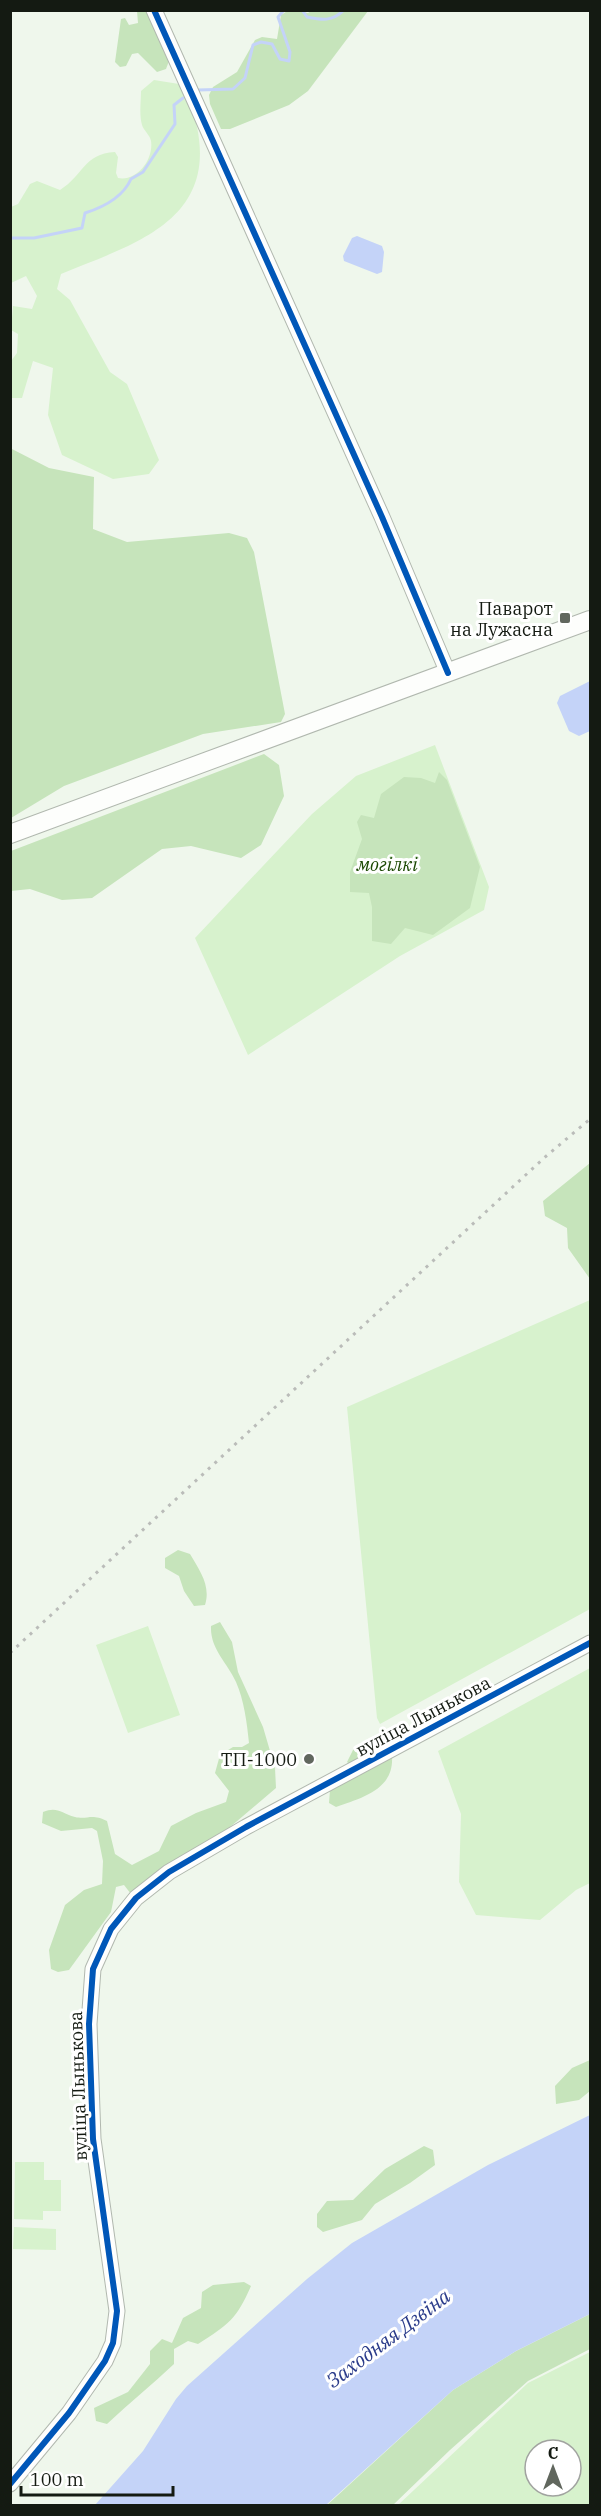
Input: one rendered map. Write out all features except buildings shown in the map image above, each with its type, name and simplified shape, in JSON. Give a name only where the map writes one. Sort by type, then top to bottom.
[{"type":"main road","points":[[10,834],[591,620]]},
{"type":"street","points":[[154,10],[382,517],[448,673]]},
{"type":"street","name":"вуліца Лынькова","points":[[10,2484],[69,2413],[105,2361],[113,2343],[117,2311],[93,2139],[89,2035],[93,1969],[111,1929],[136,1898],[170,1872],[220,1842],[591,1643]]},
{"type":"green space","points":[[289,10],[308,13],[312,10],[368,11],[308,91],[289,105],[230,129],[221,129],[210,104],[209,95],[213,87],[237,72],[255,40],[262,37],[277,39],[281,15]]},
{"type":"green space","points":[[137,11],[150,11],[169,61],[166,69],[157,72],[138,53],[132,54],[126,66],[120,67],[115,62],[121,19],[125,18],[129,25],[138,23]]},
{"type":"green space","points":[[154,80],[179,84],[194,116],[200,159],[194,186],[181,208],[163,225],[140,240],[61,274],[57,289],[70,300],[110,372],[127,384],[159,460],[149,474],[113,479],[62,455],[48,415],[53,368],[33,361],[22,398],[11,398],[11,361],[17,353],[18,334],[11,330],[13,306],[32,309],[37,296],[26,276],[11,283],[11,207],[18,204],[30,184],[37,181],[60,190],[90,161],[104,154],[115,152],[118,157],[116,173],[118,178],[131,177],[137,173],[147,162],[151,148],[150,139],[141,121],[141,91]]},
{"type":"green space","points":[[10,448],[49,468],[94,477],[93,529],[127,542],[229,533],[247,538],[254,552],[285,714],[281,722],[203,734],[64,786],[11,818]]},
{"type":"green space","name":"могілкі","points":[[435,745],[489,887],[484,910],[400,956],[248,1055],[195,938],[312,814],[356,776]]},
{"type":"green space","points":[[264,754],[279,765],[284,796],[261,845],[241,858],[191,846],[162,849],[92,898],[62,900],[30,889],[11,891],[11,851]]},
{"type":"green space","points":[[439,772],[447,780],[480,867],[470,908],[433,935],[405,928],[391,944],[372,941],[372,907],[369,893],[350,892],[350,872],[362,839],[357,822],[361,815],[374,818],[381,794],[404,777],[421,778],[435,783]]},
{"type":"green space","points":[[590,1163],[590,1279],[568,1248],[567,1228],[545,1216],[543,1201]]},
{"type":"green space","points":[[590,1300],[590,1609],[380,1724],[377,1718],[347,1407]]},
{"type":"green space","points":[[178,1550],[190,1554],[201,1573],[207,1591],[205,1605],[194,1606],[184,1591],[179,1576],[165,1568],[165,1558]]},
{"type":"green space","points":[[220,1622],[232,1642],[238,1672],[263,1727],[275,1768],[276,1788],[223,1833],[131,1894],[124,1885],[116,1887],[111,1912],[69,1970],[58,1972],[51,1969],[49,1950],[65,1905],[84,1890],[102,1884],[103,1861],[97,1831],[92,1828],[61,1831],[42,1823],[43,1812],[56,1810],[79,1818],[97,1817],[107,1821],[115,1854],[132,1865],[159,1851],[171,1826],[196,1813],[226,1802],[229,1791],[215,1773],[220,1755],[233,1747],[242,1747],[249,1743],[239,1689],[216,1649],[211,1634],[211,1626]]},
{"type":"green space","points":[[148,1626],[180,1715],[128,1733],[96,1645]]},
{"type":"green space","points":[[590,1668],[590,1883],[576,1890],[540,1920],[476,1915],[459,1882],[461,1814],[438,1751]]},
{"type":"green space","points":[[381,1735],[391,1744],[353,1767],[347,1762],[353,1750]]},
{"type":"green space","points":[[392,1757],[388,1777],[374,1791],[336,1807],[329,1803],[330,1790]]},
{"type":"green space","points":[[590,2060],[590,2091],[579,2100],[556,2104],[555,2086],[572,2068]]},
{"type":"green space","points":[[424,2146],[433,2150],[435,2165],[375,2204],[362,2220],[323,2232],[317,2227],[317,2214],[327,2201],[353,2200],[385,2169]]},
{"type":"green space","points":[[15,2162],[44,2162],[44,2180],[61,2180],[61,2211],[43,2211],[43,2220],[14,2219]]},
{"type":"green space","points":[[14,2227],[56,2229],[56,2250],[13,2249]]},
{"type":"green space","points":[[244,2282],[251,2286],[241,2307],[231,2320],[198,2344],[188,2341],[174,2349],[174,2364],[166,2372],[107,2424],[96,2421],[94,2408],[128,2392],[150,2364],[150,2351],[162,2339],[172,2343],[183,2318],[201,2308],[202,2292],[213,2285]]},
{"type":"green space","points":[[590,2314],[590,2349],[528,2381],[450,2450],[393,2505],[326,2506],[453,2390],[516,2351]]},
{"type":"green space","points":[[590,2352],[590,2505],[398,2505],[528,2383]]},
{"type":"water","points":[[357,236],[382,246],[384,252],[382,272],[377,274],[344,261],[343,256],[352,238]]},
{"type":"water","points":[[590,681],[590,731],[579,736],[569,731],[557,703],[560,696]]},
{"type":"water","name":"Заходняя Дзвіна","points":[[590,2115],[590,2314],[516,2351],[453,2390],[326,2505],[95,2505],[143,2451],[176,2399],[187,2386],[307,2279],[352,2243],[488,2165]]},
{"type":"waterway","points":[[198,90],[233,89],[245,78],[253,45],[261,42],[272,44],[280,59],[289,61],[290,52],[278,17],[284,10]]},
{"type":"waterway","points":[[302,10],[307,17],[322,19],[335,17],[344,10]]},
{"type":"waterway","points":[[10,238],[34,238],[82,228],[85,213],[112,200],[123,191],[131,179],[143,172],[175,124],[174,105],[183,98]]},
{"type":"railway","points":[[10,1653],[544,1158],[590,1119]]},
{"type":"cycle path","points":[[154,10],[382,517],[448,673]]},
{"type":"cycle path","points":[[10,2484],[69,2413],[105,2361],[113,2343],[117,2311],[93,2139],[89,2024],[93,1969],[111,1929],[136,1898],[169,1872],[246,1827],[590,1643]]},
{"type":"place","name":"Паварот на Лужасна","points":[[565,618]]},
{"type":"place","name":"ТП-1000","points":[[309,1759]]}]
